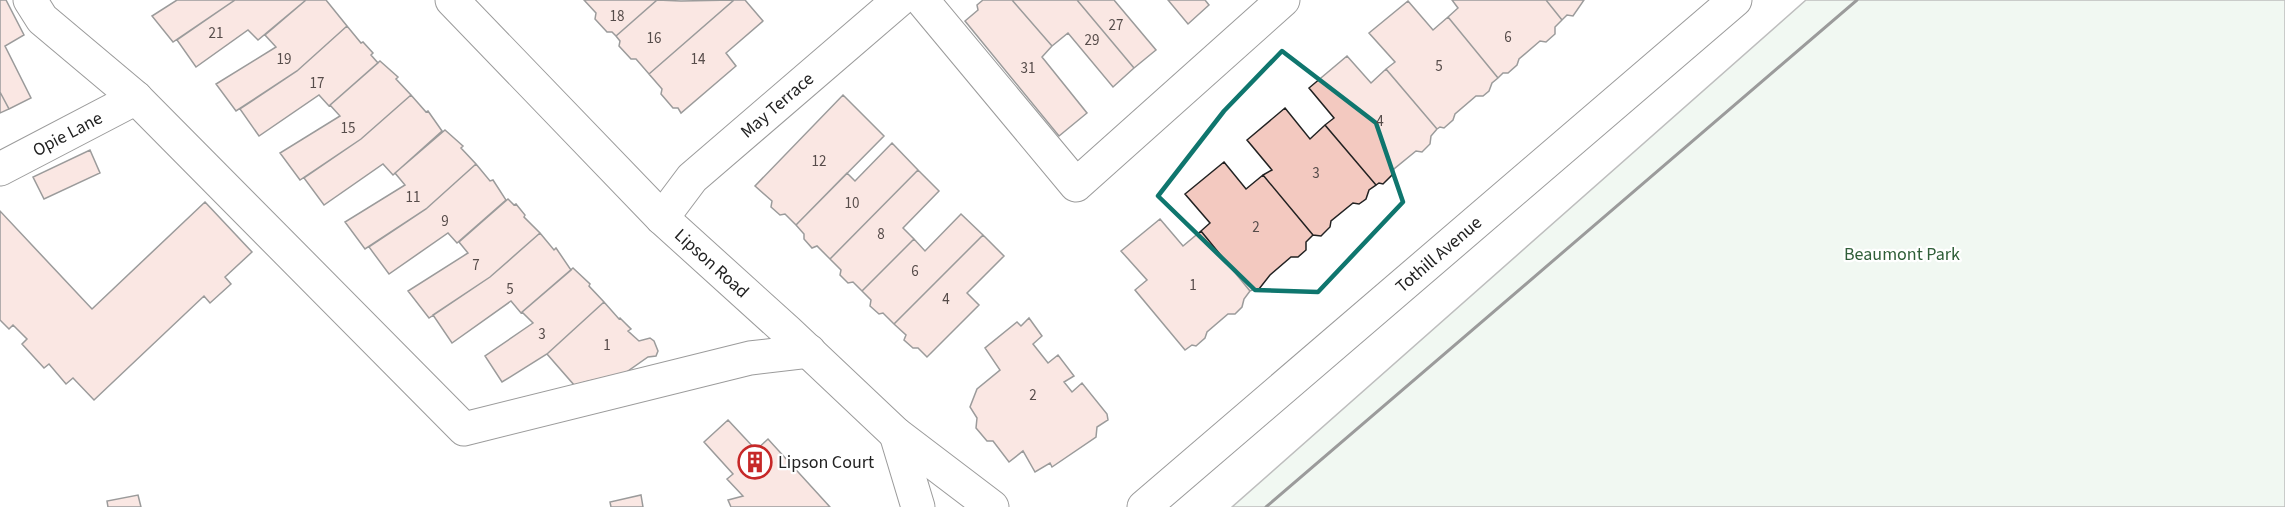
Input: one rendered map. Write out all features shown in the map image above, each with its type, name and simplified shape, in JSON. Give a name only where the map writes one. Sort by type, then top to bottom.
[{"type":"street","points":[[30,0],[42,19],[136,98],[464,429],[750,358],[809,351]]},
{"type":"street","name":"Lipson Road","points":[[452,0],[662,218],[809,351],[896,434],[992,507]]},
{"type":"street","name":"May Terrace","points":[[662,218],[692,178],[899,0]]},
{"type":"street","points":[[922,0],[1076,185],[1283,0]]},
{"type":"street","name":"Tothill Avenue","points":[[1144,507],[1735,0]]},
{"type":"street","name":"Opie Lane","points":[[0,169],[136,98]]},
{"type":"street","points":[[896,434],[918,507]]},
{"type":"highlighted area","points":[[1282,51],[1376,123],[1403,202],[1318,292],[1255,290],[1158,196],[1224,111]]},
{"type":"green space","name":"Beaumont Park","points":[[1806,0],[2285,0],[2285,507],[1232,507]]},
{"type":"building","points":[[0,0],[6,0],[24,35],[5,46],[31,98],[9,109],[0,92]]},
{"type":"building","points":[[177,0],[235,0],[173,42],[152,16]]},
{"type":"building","points":[[235,0],[306,0],[258,40],[248,30],[196,67],[177,40]]},
{"type":"building","points":[[306,0],[326,0],[347,26],[297,71],[236,111],[216,84],[276,47],[265,35]]},
{"type":"building","points":[[584,0],[657,0],[616,36],[612,32],[607,32],[595,19],[596,13]]},
{"type":"building","points":[[657,0],[734,0],[649,74],[636,59],[631,59],[619,46],[620,41],[616,36]]},
{"type":"building","points":[[734,0],[745,0],[763,21],[726,53],[736,66],[681,113],[678,108],[673,108],[661,94],[662,89],[649,74]]},
{"type":"building","points":[[983,0],[1012,0],[1052,46],[1042,57],[1087,113],[1059,136],[965,21],[978,10],[977,5]]},
{"type":"building","points":[[1012,0],[1077,0],[1134,68],[1113,87],[1068,33],[1052,46]]},
{"type":"building","points":[[1077,0],[1114,0],[1156,50],[1134,68]]},
{"type":"building","points":[[1168,0],[1205,0],[1209,5],[1188,24]]},
{"type":"building","points":[[1452,0],[1546,0],[1562,20],[1555,27],[1555,34],[1546,42],[1540,41],[1519,59],[1517,65],[1508,73],[1503,73],[1498,78],[1448,17],[1458,8]]},
{"type":"building","points":[[1546,0],[1584,0],[1573,16],[1567,15],[1562,20]]},
{"type":"building","points":[[1408,1],[1433,30],[1448,17],[1498,78],[1492,83],[1489,91],[1483,96],[1476,96],[1455,114],[1453,120],[1444,128],[1437,129],[1386,69],[1395,62],[1369,33]]},
{"type":"building","points":[[347,26],[373,53],[371,55],[378,63],[329,106],[319,95],[259,136],[240,109],[297,71]]},
{"type":"building","points":[[1347,56],[1371,83],[1386,69],[1437,129],[1431,136],[1430,144],[1422,152],[1416,151],[1394,169],[1392,175],[1383,184],[1376,185],[1325,125],[1334,118],[1309,88]]},
{"type":"building","points":[[380,61],[398,77],[396,79],[411,95],[361,139],[300,180],[280,153],[340,116],[330,105]]},
{"type":"building","points":[[0,92],[9,109],[0,113]]},
{"type":"building","points":[[411,95],[426,112],[428,111],[442,131],[393,175],[383,164],[324,205],[304,178],[361,139]]},
{"type":"building","points":[[843,95],[884,136],[796,225],[785,214],[780,215],[771,207],[772,201],[755,186]]},
{"type":"building","points":[[1285,108],[1310,139],[1325,125],[1376,185],[1369,190],[1366,199],[1359,204],[1353,203],[1331,221],[1330,227],[1321,236],[1313,235],[1263,175],[1272,170],[1247,140]]},
{"type":"building","points":[[445,130],[463,146],[461,148],[476,164],[426,209],[365,249],[345,222],[405,185],[395,173]]},
{"type":"building","points":[[892,143],[918,170],[830,259],[817,246],[812,248],[796,225],[847,173],[855,181]]},
{"type":"building","points":[[90,150],[100,173],[44,199],[33,177]]},
{"type":"building","points":[[1224,162],[1246,189],[1263,175],[1313,235],[1306,242],[1306,250],[1298,257],[1291,257],[1270,275],[1259,289],[1250,291],[1201,231],[1210,223],[1185,194]]},
{"type":"building","points":[[476,164],[490,181],[493,180],[506,200],[457,243],[448,233],[389,274],[369,247],[426,209]]},
{"type":"building","points":[[918,170],[939,191],[903,228],[914,239],[862,291],[853,282],[848,283],[840,275],[841,270],[830,259]]},
{"type":"building","points":[[508,199],[514,205],[516,204],[525,215],[524,217],[540,233],[490,277],[429,318],[408,291],[468,253],[459,242]]},
{"type":"building","points":[[205,202],[252,252],[225,277],[231,284],[210,303],[204,296],[94,400],[73,378],[66,384],[49,364],[44,368],[22,344],[27,339],[13,325],[9,329],[0,320],[0,211],[92,309]]},
{"type":"building","points":[[961,214],[983,235],[894,324],[883,313],[879,314],[870,306],[871,300],[862,291],[914,239],[925,251]]},
{"type":"building","points":[[1160,219],[1183,246],[1201,231],[1250,291],[1242,307],[1235,314],[1228,314],[1207,332],[1205,338],[1196,346],[1192,345],[1185,350],[1135,290],[1147,280],[1121,251]]},
{"type":"building","points":[[540,233],[554,250],[556,248],[571,270],[521,313],[511,301],[452,343],[433,315],[490,277]]},
{"type":"building","points":[[983,235],[1004,256],[967,293],[979,305],[927,357],[918,348],[913,348],[904,340],[906,335],[894,324]]},
{"type":"building","points":[[573,268],[604,302],[547,354],[502,382],[485,356],[533,323],[522,312]]},
{"type":"building","points":[[604,302],[631,329],[628,331],[639,341],[650,338],[654,341],[658,351],[656,356],[648,357],[625,373],[575,386],[547,354]]},
{"type":"building","points":[[1029,318],[1042,336],[1033,344],[1048,363],[1058,355],[1074,376],[1064,382],[1072,392],[1082,383],[1107,414],[1108,420],[1097,427],[1096,437],[1052,467],[1050,463],[1035,472],[1023,451],[1009,462],[993,441],[987,441],[976,428],[977,418],[970,407],[977,389],[1000,370],[985,348],[1017,322],[1021,326]]},
{"type":"building","name":"Lipson Court","points":[[728,420],[756,450],[768,439],[830,507],[731,507],[728,500],[743,496],[727,479],[733,474],[704,442]]},
{"type":"building","points":[[138,495],[141,507],[108,507],[107,501]]},
{"type":"building","points":[[641,495],[643,507],[611,507],[610,502]]},
{"type":"wall","points":[[1266,507],[1857,0]]},
{"type":"place","name":"Lipson Court","points":[[755,462]]}]
